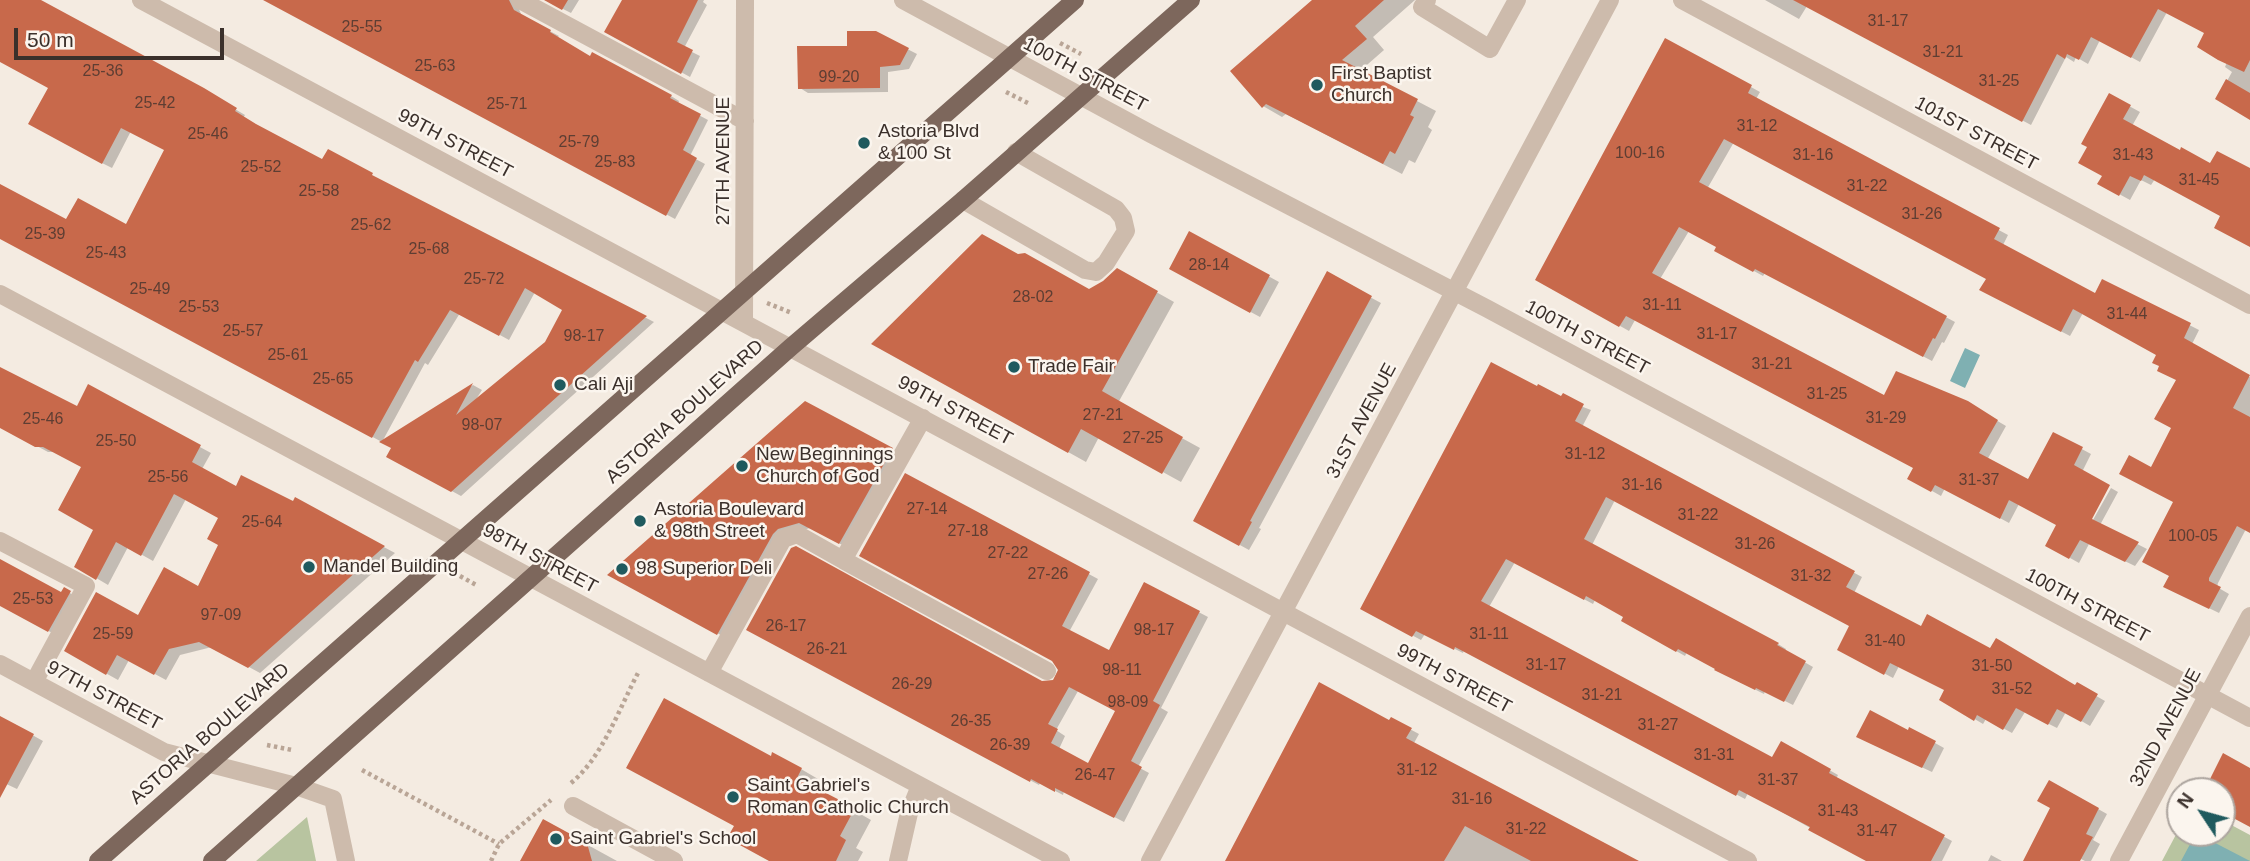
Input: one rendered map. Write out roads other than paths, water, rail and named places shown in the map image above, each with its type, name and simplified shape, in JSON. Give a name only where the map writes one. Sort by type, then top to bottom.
[{"type":"main road","name":"ASTORIA BOULEVARD","points":[[98,861],[1075,0]]},
{"type":"main road","name":"ASTORIA BOULEVARD","points":[[212,861],[791,347],[1191,0]]},
{"type":"street","name":"99TH STREET","points":[[141,0],[1748,861]]},
{"type":"street","points":[[520,0],[745,121]]},
{"type":"street","name":"27TH AVENUE","points":[[744,322],[745,0]]},
{"type":"street","name":"100TH STREET","points":[[903,0],[1454,291],[2250,718]]},
{"type":"street","points":[[1427,0],[1422,7],[1490,50],[1517,0]]},
{"type":"street","name":"31ST AVENUE","points":[[1150,861],[1610,0]]},
{"type":"street","name":"101ST STREET","points":[[1682,0],[2250,305]]},
{"type":"street","points":[[963,200],[1085,270],[1096,272],[1106,263],[1126,231],[1123,218],[1116,209],[1016,152]]},
{"type":"street","name":"98TH STREET","points":[[0,294],[1061,861]]},
{"type":"street","points":[[843,560],[923,418]]},
{"type":"street","points":[[709,673],[783,539],[797,534],[1047,671]]},
{"type":"street","points":[[0,541],[86,586],[34,682]]},
{"type":"street","name":"32ND AVENUE","points":[[2119,861],[2250,616]]},
{"type":"street","name":"97TH STREET","points":[[0,664],[164,752],[296,786],[333,799],[346,861]]},
{"type":"street","points":[[898,861],[909,813],[920,786]]},
{"type":"street","points":[[573,806],[674,861]]},
{"type":"water","points":[[1965,348],[1980,355],[1965,388],[1950,381]]},
{"type":"water","points":[[2188,847],[2223,847],[2250,861],[2181,861]]},
{"type":"place","name":"First Baptist Church","points":[[1317,85]]},
{"type":"place","name":"Astoria Blvd & 100 St","points":[[864,143]]},
{"type":"place","name":"Trade Fair","points":[[1014,367]]},
{"type":"place","name":"Cali Aji","points":[[560,385]]},
{"type":"place","name":"New Beginnings Church of God","points":[[742,466]]},
{"type":"place","name":"Astoria Boulevard & 98th Street","points":[[640,521]]},
{"type":"place","name":"Mandel Building","points":[[309,567]]},
{"type":"place","name":"98 Superior Deli","points":[[622,569]]},
{"type":"place","name":"Saint Gabriel's Roman Catholic Church","points":[[733,797]]},
{"type":"place","name":"Saint Gabriel's School","points":[[556,839]]}]
